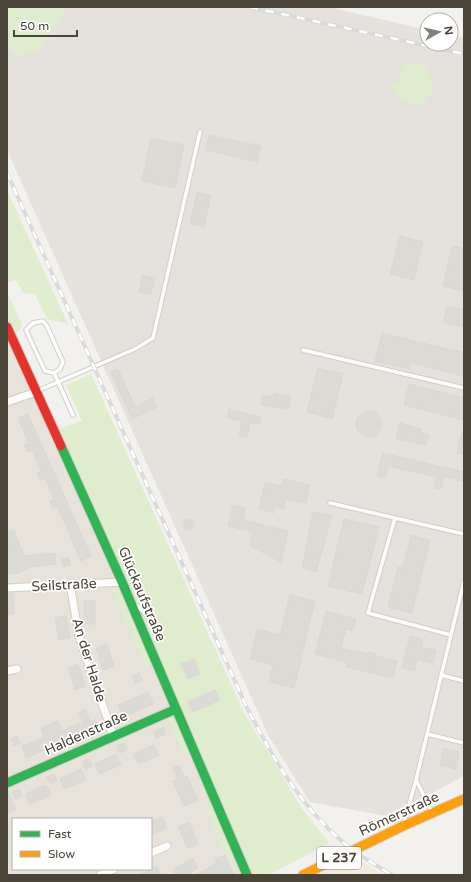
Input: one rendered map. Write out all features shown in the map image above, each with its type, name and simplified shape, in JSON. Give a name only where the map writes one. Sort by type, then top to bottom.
[{"type":"street","name":"Glückaufstraße","points":[[7,327],[122,582],[247,875]]},
{"type":"street","points":[[7,402],[36,392]]},
{"type":"street","name":"Seilstraße","points":[[7,588],[122,582]]},
{"type":"street","name":"An der Halde","points":[[70,584],[79,636],[113,736]]},
{"type":"street","points":[[7,672],[17,669]]},
{"type":"street","name":"Haldenstraße","points":[[7,782],[176,709]]},
{"type":"street","name":"Römerstraße","points":[[303,875],[403,826],[464,799]]},
{"type":"street","points":[[152,853],[167,846]]},
{"type":"street","points":[[100,875],[112,870]]},
{"type":"lane","points":[[36,392],[135,349],[153,338],[200,132]]},
{"type":"lane","points":[[44,321],[63,362],[60,369],[54,373],[45,371],[26,330],[33,323],[44,321]]},
{"type":"lane","points":[[303,350],[464,388]]},
{"type":"lane","points":[[54,373],[74,415]]},
{"type":"lane","points":[[330,503],[464,534]]},
{"type":"lane","points":[[395,518],[368,613],[451,635]]},
{"type":"lane","points":[[403,826],[405,813],[416,780],[464,581]]},
{"type":"lane","points":[[130,602],[142,610],[162,636]]},
{"type":"lane","points":[[441,675],[464,682]]},
{"type":"lane","points":[[427,734],[464,743]]},
{"type":"lane","points":[[416,780],[433,813]]},
{"type":"shaded area","points":[[7,7],[329,7],[419,28],[419,52],[459,52],[459,37],[464,38],[464,776],[387,816],[310,802],[268,735],[7,150]]},
{"type":"shaded area","points":[[7,312],[157,657],[251,875],[7,875]]},
{"type":"shaded area","points":[[354,856],[383,875],[314,875]]},
{"type":"green space","points":[[7,7],[66,7],[64,13],[39,51],[20,57],[7,46]]},
{"type":"green space","points":[[415,62],[426,67],[433,81],[431,94],[424,102],[414,105],[401,102],[390,88],[393,84],[400,82],[399,71],[405,64]]},
{"type":"green space","points":[[7,190],[68,324],[47,319],[35,294],[23,293],[16,280],[7,283]]},
{"type":"green space","points":[[7,292],[22,325],[19,332],[16,333],[7,312]]},
{"type":"green space","points":[[91,374],[245,715],[301,807],[329,843],[269,875],[251,875],[58,429],[82,421],[66,385]]},
{"type":"green space","points":[[113,587],[122,594],[153,665],[145,667],[111,588]]},
{"type":"green space","points":[[167,717],[172,717],[177,721],[190,752],[183,755]]},
{"type":"green space","points":[[213,805],[236,857],[230,863],[205,808]]},
{"type":"building","points":[[209,135],[261,146],[257,162],[206,150]]},
{"type":"building","points":[[151,138],[184,145],[175,188],[142,181]]},
{"type":"building","points":[[197,192],[211,195],[204,227],[190,224]]},
{"type":"building","points":[[400,236],[423,242],[414,280],[390,274]]},
{"type":"building","points":[[452,246],[464,249],[464,291],[443,286]]},
{"type":"building","points":[[142,275],[155,278],[151,294],[139,292]]},
{"type":"building","points":[[447,306],[464,310],[464,327],[443,322]]},
{"type":"building","points":[[382,333],[464,353],[464,376],[411,363],[410,369],[375,361]]},
{"type":"building","points":[[318,368],[343,374],[332,419],[307,412]]},
{"type":"building","points":[[118,369],[135,407],[153,398],[157,407],[132,419],[111,372]]},
{"type":"building","points":[[409,384],[464,398],[464,420],[404,405]]},
{"type":"building","points":[[274,393],[291,397],[288,409],[261,405],[263,395],[273,397]]},
{"type":"building","points":[[229,409],[261,417],[260,424],[250,423],[247,438],[239,436],[242,421],[227,418]]},
{"type":"building","points":[[369,411],[378,415],[382,424],[378,433],[369,437],[360,433],[356,424],[360,415]]},
{"type":"building","points":[[28,414],[91,556],[81,561],[57,506],[53,508],[50,501],[54,500],[45,478],[40,480],[37,473],[41,471],[32,450],[27,452],[24,445],[29,443],[18,418]]},
{"type":"building","points":[[400,423],[421,429],[420,432],[429,435],[426,445],[396,439]]},
{"type":"building","points":[[461,434],[464,435],[464,454],[457,453]]},
{"type":"building","points":[[383,453],[464,472],[464,481],[444,477],[441,489],[434,488],[437,477],[388,466],[385,478],[377,476]]},
{"type":"building","points":[[284,479],[310,485],[306,503],[286,499],[284,509],[275,506],[274,513],[259,509],[265,482],[282,486]]},
{"type":"building","points":[[233,505],[246,508],[243,520],[288,531],[281,562],[250,546],[253,532],[228,526]]},
{"type":"building","points":[[313,512],[332,516],[316,572],[302,568]]},
{"type":"building","points":[[344,519],[379,527],[362,594],[328,586]]},
{"type":"building","points":[[187,520],[191,520],[193,521],[193,529],[187,530],[184,527],[184,523]]},
{"type":"building","points":[[14,530],[24,556],[55,553],[56,564],[27,567],[27,570],[20,571],[20,573],[7,574],[7,550],[9,549],[7,543],[7,532]]},
{"type":"building","points":[[411,535],[430,540],[412,613],[388,607],[398,567],[403,568]]},
{"type":"building","points":[[69,558],[70,565],[63,566],[62,559]]},
{"type":"building","points":[[7,593],[13,593],[14,614],[7,615]]},
{"type":"building","points":[[290,595],[315,601],[294,688],[269,682],[273,665],[250,659],[257,629],[280,635]]},
{"type":"building","points":[[84,601],[95,601],[95,624],[84,624]]},
{"type":"building","points":[[326,611],[356,619],[353,631],[346,629],[341,648],[368,654],[369,652],[376,654],[375,656],[397,661],[393,678],[346,667],[347,662],[315,654]]},
{"type":"building","points":[[66,616],[70,638],[59,640],[55,618]]},
{"type":"building","points":[[410,636],[422,639],[421,647],[436,650],[433,663],[417,659],[415,671],[402,668]]},
{"type":"building","points":[[107,644],[114,666],[103,670],[96,648]]},
{"type":"building","points":[[194,659],[200,674],[188,679],[181,664]]},
{"type":"building","points":[[78,664],[86,686],[75,690],[68,668]]},
{"type":"building","points":[[139,673],[142,680],[135,683],[132,676]]},
{"type":"building","points":[[215,690],[220,700],[193,712],[188,702]]},
{"type":"building","points":[[148,692],[153,704],[123,717],[118,705]]},
{"type":"building","points":[[85,709],[91,722],[95,719],[98,726],[26,758],[22,746],[44,737],[41,728],[58,721],[62,731],[83,722],[79,712]]},
{"type":"building","points":[[163,728],[166,734],[156,738],[153,732]]},
{"type":"building","points":[[17,736],[20,743],[14,746],[11,739]]},
{"type":"building","points":[[124,743],[127,750],[120,753],[117,746]]},
{"type":"building","points":[[154,745],[159,755],[138,764],[133,754]]},
{"type":"building","points":[[444,748],[459,752],[456,769],[440,765]]},
{"type":"building","points":[[116,754],[121,765],[99,774],[95,764]]},
{"type":"building","points":[[89,759],[92,766],[85,769],[82,762]]},
{"type":"building","points":[[179,765],[184,777],[187,776],[198,800],[184,806],[173,781],[178,780],[173,768]]},
{"type":"building","points":[[81,769],[86,780],[65,789],[60,779]]},
{"type":"building","points":[[54,774],[57,781],[50,784],[47,777]]},
{"type":"building","points":[[46,785],[51,795],[30,804],[25,794]]},
{"type":"building","points":[[7,789],[16,810],[7,814]]},
{"type":"building","points":[[19,789],[22,796],[15,799],[12,792]]},
{"type":"building","points":[[163,817],[167,828],[152,835],[152,822]]},
{"type":"building","points":[[189,822],[198,844],[188,848],[178,827]]},
{"type":"building","points":[[225,855],[234,875],[196,875],[217,863],[215,859]]},
{"type":"building","points":[[193,858],[198,868],[186,875],[176,875],[173,870]]},
{"type":"building","points":[[156,866],[161,875],[139,875],[152,870]]},
{"type":"railway","points":[[250,7],[464,54]]},
{"type":"railway","points":[[7,173],[247,708],[257,727],[289,780],[328,829],[367,860],[392,875]]},
{"type":"traffic: fast","points":[[61,446],[122,582],[247,875]]},
{"type":"traffic: fast","points":[[7,783],[176,709]]},
{"type":"traffic: slow","points":[[303,875],[403,826],[464,799]]},
{"type":"traffic: jam","points":[[7,327],[61,446]]}]
